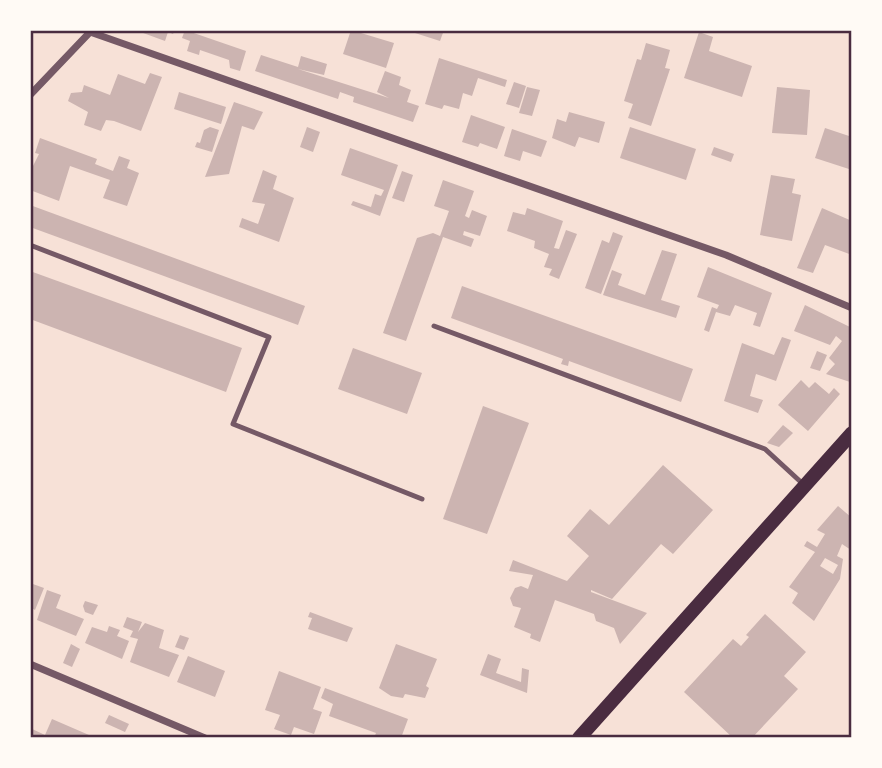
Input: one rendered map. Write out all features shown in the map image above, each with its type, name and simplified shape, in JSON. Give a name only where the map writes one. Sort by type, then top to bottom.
[{"type":"main road","points":[[579,738],[852,433]]},
{"type":"street","points":[[30,95],[91,31],[726,255],[852,308]]},
{"type":"street","points":[[30,664],[205,738]]},
{"type":"lane","points":[[30,245],[269,337],[233,424],[422,499]]},
{"type":"lane","points":[[434,326],[765,449],[805,486]]},
{"type":"building","points":[[135,30],[175,30],[173,34],[168,32],[165,41]]},
{"type":"building","points":[[185,30],[246,51],[240,71],[230,68],[229,60],[200,50],[199,55],[187,51],[190,41],[182,38]]},
{"type":"building","points":[[351,30],[394,43],[386,68],[343,54]]},
{"type":"building","points":[[416,30],[444,30],[440,41],[415,33]]},
{"type":"building","points":[[699,32],[713,37],[709,51],[752,66],[742,97],[684,78]]},
{"type":"building","points":[[646,43],[670,50],[665,68],[670,69],[651,126],[628,118],[633,104],[624,101],[637,59],[641,60]]},
{"type":"building","points":[[261,55],[298,67],[301,56],[327,64],[324,75],[298,69],[389,98],[377,92],[385,71],[401,77],[399,85],[411,90],[407,102],[419,106],[413,122],[353,102],[354,97],[340,92],[338,99],[255,71]]},
{"type":"building","points":[[439,58],[507,80],[505,87],[478,78],[472,96],[463,93],[459,109],[444,105],[442,109],[425,104]]},
{"type":"building","points":[[150,73],[162,77],[141,131],[106,120],[101,131],[84,125],[88,112],[68,101],[71,93],[82,92],[84,85],[110,95],[118,74],[145,84]]},
{"type":"building","points":[[514,82],[526,86],[519,108],[506,104]]},
{"type":"building","points":[[527,87],[540,90],[532,116],[519,113]]},
{"type":"building","points":[[777,87],[810,90],[807,135],[772,133]]},
{"type":"building","points":[[179,92],[226,107],[221,124],[174,109]]},
{"type":"building","points":[[234,102],[263,112],[254,130],[242,126],[229,174],[205,177]]},
{"type":"building","points":[[569,112],[605,122],[599,143],[579,137],[575,147],[552,138],[557,119],[566,122]]},
{"type":"building","points":[[471,115],[505,127],[497,149],[480,143],[478,147],[462,142]]},
{"type":"building","points":[[210,127],[219,130],[212,152],[195,147],[197,142],[200,143],[204,130]]},
{"type":"building","points":[[307,127],[320,132],[313,152],[300,147]]},
{"type":"building","points":[[630,127],[696,149],[686,180],[620,158]]},
{"type":"building","points":[[825,128],[852,137],[852,170],[815,158]]},
{"type":"building","points":[[512,129],[547,141],[541,157],[523,151],[520,161],[504,156]]},
{"type":"building","points":[[40,138],[97,159],[95,164],[113,171],[119,156],[130,160],[127,168],[139,173],[127,206],[103,198],[110,180],[70,166],[59,201],[30,190],[30,172],[39,154],[35,153]]},
{"type":"building","points":[[714,147],[734,154],[731,162],[711,155]]},
{"type":"building","points":[[350,148],[398,165],[380,216],[351,205],[353,201],[371,207],[375,194],[381,196],[384,190],[341,175]]},
{"type":"building","points":[[263,170],[277,176],[273,189],[294,198],[279,242],[239,227],[242,218],[258,224],[265,204],[252,202]]},
{"type":"building","points":[[402,171],[413,175],[404,202],[392,198]]},
{"type":"building","points":[[771,175],[795,179],[792,193],[801,195],[792,241],[760,235]]},
{"type":"building","points":[[443,180],[474,191],[465,216],[469,218],[472,210],[487,216],[480,236],[464,231],[463,235],[474,239],[471,247],[443,237],[406,341],[383,333],[417,238],[433,233],[440,236],[449,211],[434,206]]},
{"type":"building","points":[[30,205],[305,306],[298,325],[30,227]]},
{"type":"building","points":[[527,208],[563,221],[554,248],[559,249],[566,230],[577,234],[559,279],[549,275],[552,269],[544,267],[549,254],[534,248],[535,241],[507,231],[513,212],[525,215]]},
{"type":"building","points":[[822,208],[852,221],[852,255],[825,245],[813,273],[797,268]]},
{"type":"building","points":[[613,232],[623,236],[601,294],[585,288],[602,240],[609,243]]},
{"type":"building","points":[[662,250],[677,254],[661,300],[680,306],[676,318],[603,295],[612,270],[622,274],[618,285],[645,295]]},
{"type":"building","points":[[708,267],[772,293],[760,327],[753,325],[757,313],[735,305],[730,316],[716,312],[709,332],[704,330],[712,307],[717,309],[719,305],[697,297]]},
{"type":"building","points":[[30,271],[242,348],[226,392],[30,319]]},
{"type":"building","points":[[462,286],[693,369],[681,402],[569,361],[568,366],[561,364],[563,359],[451,318]]},
{"type":"building","points":[[805,305],[852,328],[850,382],[826,374],[835,364],[829,358],[842,341],[836,336],[830,345],[794,331]]},
{"type":"building","points":[[782,337],[791,340],[776,381],[756,374],[750,396],[763,400],[758,413],[724,401],[742,343],[774,355]]},
{"type":"building","points":[[353,348],[422,373],[407,414],[338,389]]},
{"type":"building","points":[[817,351],[827,355],[820,371],[810,368]]},
{"type":"building","points":[[801,380],[809,388],[815,382],[829,394],[834,388],[840,394],[808,431],[778,405]]},
{"type":"building","points":[[483,406],[529,423],[487,534],[443,519]]},
{"type":"building","points":[[783,425],[793,433],[779,447],[767,443]]},
{"type":"building","points":[[663,465],[713,510],[673,554],[661,544],[612,599],[591,590],[591,592],[647,613],[620,644],[614,628],[596,621],[594,614],[555,600],[540,642],[530,638],[531,634],[514,627],[521,608],[513,606],[510,598],[515,588],[521,586],[528,589],[533,575],[509,571],[513,560],[567,581],[589,556],[567,536],[590,509],[609,525]]},
{"type":"building","points":[[838,506],[852,518],[851,550],[842,544],[837,556],[843,559],[840,579],[814,621],[792,603],[798,593],[789,587],[815,552],[804,546],[807,541],[817,547],[825,534],[817,530]],"holes":[[[825,558],[838,565],[833,574],[820,566]]]},
{"type":"building","points":[[30,583],[44,588],[35,610],[30,607]]},
{"type":"building","points":[[47,590],[61,595],[56,608],[84,619],[76,636],[37,620]]},
{"type":"building","points":[[85,601],[98,605],[93,615],[85,612]]},
{"type":"building","points":[[310,612],[353,628],[347,642],[308,629],[312,618],[308,617]]},
{"type":"building","points":[[765,614],[806,652],[784,676],[798,689],[752,738],[733,738],[684,692],[733,639],[741,646],[749,637],[746,635]]},
{"type":"building","points":[[127,617],[142,622],[138,632],[145,623],[164,630],[159,648],[179,655],[169,677],[130,662],[138,639],[130,637],[133,631],[123,627]]},
{"type":"building","points":[[109,626],[120,630],[117,636],[129,641],[122,659],[85,643],[92,627],[107,632]]},
{"type":"building","points":[[180,635],[189,638],[184,650],[175,647]]},
{"type":"building","points":[[71,644],[80,649],[72,667],[63,663]]},
{"type":"building","points":[[396,644],[437,659],[426,686],[429,688],[425,698],[405,694],[403,698],[391,696],[379,688]]},
{"type":"building","points":[[488,654],[501,659],[496,673],[521,682],[522,668],[529,670],[527,693],[480,675]]},
{"type":"building","points":[[188,656],[225,671],[215,697],[177,682]]},
{"type":"building","points":[[279,671],[321,687],[313,709],[322,712],[314,734],[294,727],[291,735],[274,729],[280,715],[265,710]]},
{"type":"building","points":[[325,688],[408,719],[401,738],[374,738],[376,733],[329,716],[333,704],[321,698]]},
{"type":"building","points":[[109,715],[129,724],[125,732],[105,723]]},
{"type":"building","points":[[52,719],[89,735],[88,738],[30,738],[30,728],[45,735]]}]
